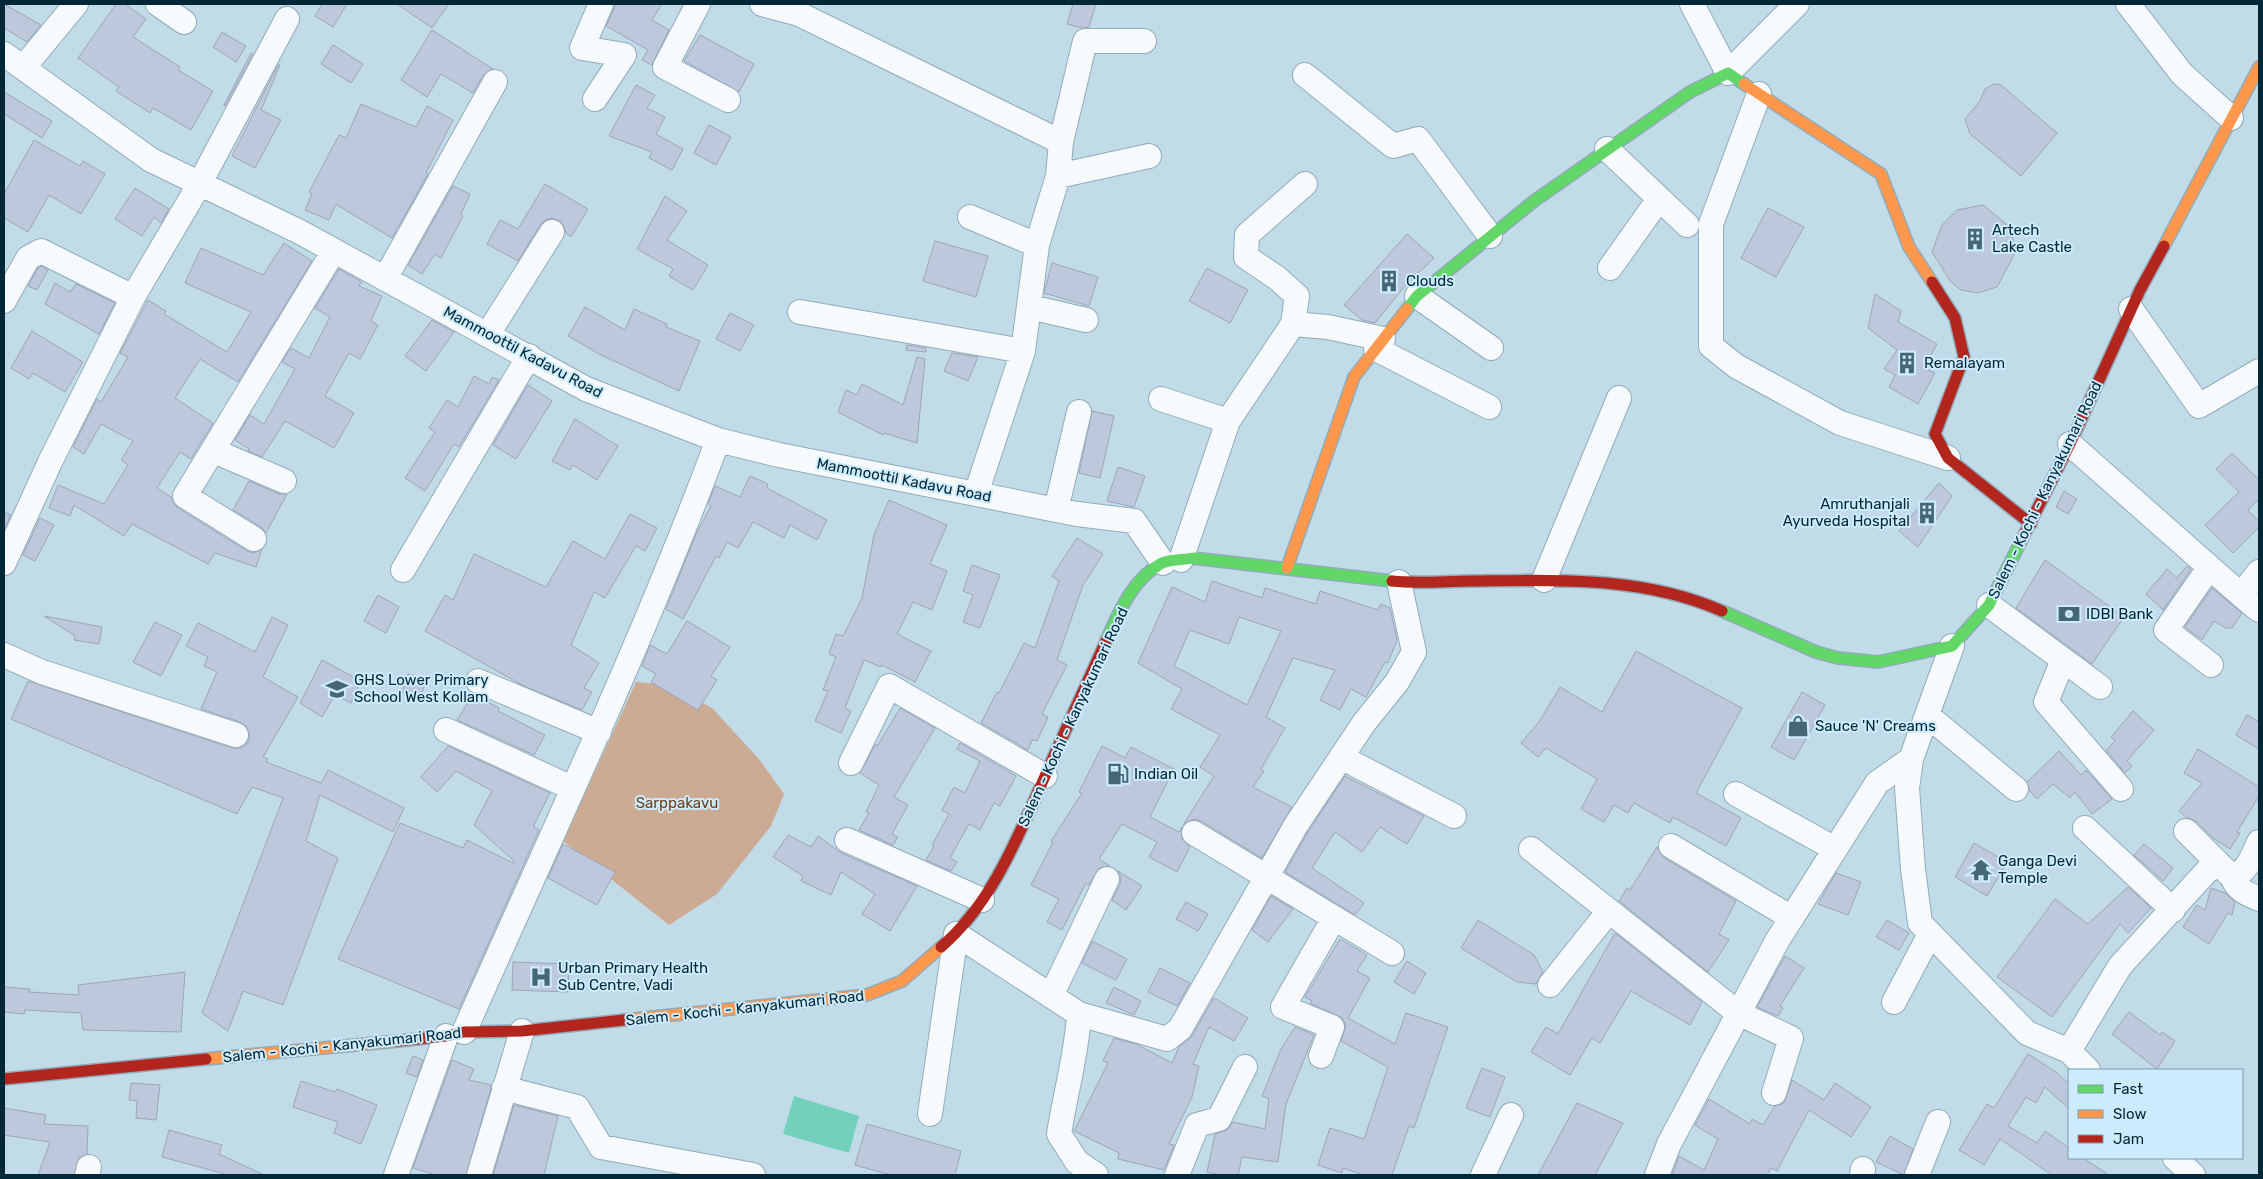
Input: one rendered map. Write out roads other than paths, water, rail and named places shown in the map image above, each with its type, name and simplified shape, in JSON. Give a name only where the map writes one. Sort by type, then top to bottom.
[{"type":"main road","name":"Salem - Kochi - Kanyakumari Road","points":[[1952,646],[1988,605],[2031,524],[2070,444],[2131,309],[2259,68]]},
{"type":"main road","points":[[1287,568],[1354,377],[1417,296],[1534,201],[1690,92],[1728,73],[1881,174],[1909,247],[1956,318],[1964,357],[1935,434],[1948,458],[2031,524]]},
{"type":"main road","points":[[1172,562],[1194,558],[1398,582],[1572,580],[1640,587],[1704,604],[1816,652],[1838,658],[1878,662],[1952,646]]},
{"type":"main road","name":"Salem - Kochi - Kanyakumari Road","points":[[4,1079],[455,1034],[522,1031],[868,996],[902,981],[956,934],[982,900],[1007,860],[1120,610],[1140,580],[1172,562]]},
{"type":"street","points":[[10,60],[76,4]]},
{"type":"street","points":[[158,4],[184,22]]},
{"type":"street","points":[[595,99],[624,55],[582,48],[602,4]]},
{"type":"street","points":[[698,4],[666,67],[728,100]]},
{"type":"street","points":[[762,4],[799,14],[1061,142]]},
{"type":"street","points":[[1692,4],[1728,73],[1797,4]]},
{"type":"street","points":[[2128,4],[2182,74],[2232,118]]},
{"type":"street","points":[[4,563],[50,462],[133,297],[199,185],[288,19]]},
{"type":"street","points":[[976,494],[1023,351],[1037,245],[1058,176],[1061,142],[1085,41],[1144,41]]},
{"type":"street","name":"Mammoottil Kadavu Road","points":[[10,60],[151,160],[199,185],[300,232],[586,389],[718,440],[779,455],[1056,510],[1134,521],[1172,562]]},
{"type":"street","points":[[1306,75],[1393,146],[1418,139],[1490,236]]},
{"type":"street","points":[[385,279],[495,82]]},
{"type":"street","points":[[1759,94],[1711,224],[1711,346],[1736,366],[1840,423],[1948,458]]},
{"type":"street","points":[[1607,149],[1687,225]]},
{"type":"street","points":[[1058,176],[1148,156]]},
{"type":"street","points":[[1172,562],[1228,420],[1293,324],[1297,296],[1277,278],[1246,257],[1247,235],[1304,184]]},
{"type":"street","points":[[1610,268],[1659,199]]},
{"type":"street","points":[[970,216],[1037,245]]},
{"type":"street","points":[[488,334],[552,232]]},
{"type":"street","points":[[4,301],[28,258],[41,251],[133,297]]},
{"type":"street","points":[[254,539],[185,496],[334,252]]},
{"type":"street","points":[[1417,296],[1491,348]]},
{"type":"street","points":[[1030,307],[1086,320]]},
{"type":"street","points":[[2131,309],[2199,406],[2259,371]]},
{"type":"street","points":[[800,312],[1023,351]]},
{"type":"street","points":[[1293,324],[1328,327],[1380,344],[1489,406]]},
{"type":"street","points":[[403,570],[528,356]]},
{"type":"street","points":[[1544,580],[1619,398]]},
{"type":"street","points":[[1161,399],[1228,420]]},
{"type":"street","points":[[1056,510],[1079,412]]},
{"type":"street","points":[[396,1175],[455,1034],[598,732],[686,527],[718,440]]},
{"type":"street","points":[[2070,444],[2259,610]]},
{"type":"street","points":[[214,451],[284,481]]},
{"type":"street","points":[[2210,568],[2166,630],[2210,664]]},
{"type":"street","points":[[2241,595],[2259,572]]},
{"type":"street","points":[[930,1114],[956,934],[1079,1014],[1167,1039],[1180,1029],[1296,825],[1364,723],[1397,682],[1414,652],[1398,582]]},
{"type":"street","points":[[1988,605],[2100,687]]},
{"type":"street","points":[[1952,646],[1911,759],[1907,788],[1920,924],[2028,1033],[2069,1051],[2087,1069]]},
{"type":"street","points":[[4,655],[42,672],[236,735]]},
{"type":"street","points":[[2063,660],[2046,702],[2121,789]]},
{"type":"street","points":[[478,681],[598,732]]},
{"type":"street","points":[[851,763],[889,686],[1045,776]]},
{"type":"street","points":[[1927,715],[2016,789]]},
{"type":"street","points":[[446,730],[572,788]]},
{"type":"street","points":[[1341,757],[1454,816]]},
{"type":"street","points":[[1657,1175],[1669,1144],[1777,940],[1877,783],[1911,759]]},
{"type":"street","points":[[1736,794],[1835,849]]},
{"type":"street","points":[[2085,828],[2173,910]]},
{"type":"street","points":[[2186,831],[2226,871],[2240,890],[2259,899]]},
{"type":"street","points":[[1194,833],[1392,953]]},
{"type":"street","points":[[847,840],[982,900]]},
{"type":"street","points":[[2069,1051],[2120,966],[2207,871],[2226,871],[2238,876],[2246,867],[2259,842]]},
{"type":"street","points":[[1671,846],[1792,918]]},
{"type":"street","points":[[1531,849],[1738,1013],[1790,1038],[1774,1092]]},
{"type":"street","points":[[1051,996],[1107,879]]},
{"type":"street","points":[[1550,985],[1609,911]]},
{"type":"street","points":[[1321,1056],[1332,1027],[1283,1007],[1334,918]]},
{"type":"street","points":[[1894,1002],[1930,934]]},
{"type":"street","points":[[1079,1014],[1078,1040],[1068,1077],[1059,1134],[1077,1162],[1096,1175]]},
{"type":"street","points":[[479,1175],[522,1031]]},
{"type":"street","points":[[1177,1175],[1197,1125],[1219,1119],[1245,1067]]},
{"type":"street","points":[[504,1088],[577,1107],[601,1147],[753,1175]]},
{"type":"street","points":[[1482,1175],[1511,1115]]},
{"type":"street","points":[[1917,1175],[1938,1122]]},
{"type":"street","points":[[2176,1159],[2193,1175]]},
{"type":"place","name":"Artech Lake Castle","points":[[1975,239]]},
{"type":"place","name":"Clouds","points":[[1389,281]]},
{"type":"place","name":"Remalayam","points":[[1907,363]]},
{"type":"place","name":"Amruthanjali Ayurveda Hospital","points":[[1927,513]]},
{"type":"place","name":"IDBI Bank","points":[[2069,614]]},
{"type":"place","name":"GHS Lower Primary School West Kollam","points":[[337,689]]},
{"type":"place","name":"Sauce 'N' Creams","points":[[1798,726]]},
{"type":"place","name":"Indian Oil","points":[[1118,774]]},
{"type":"place","name":"Ganga Devi Temple","points":[[1981,870]]},
{"type":"place","name":"Urban Primary Health Sub Centre, Vadi","points":[[541,977]]},
{"type":"park label","name":"Sarppakavu","points":[[677,803]]}]
